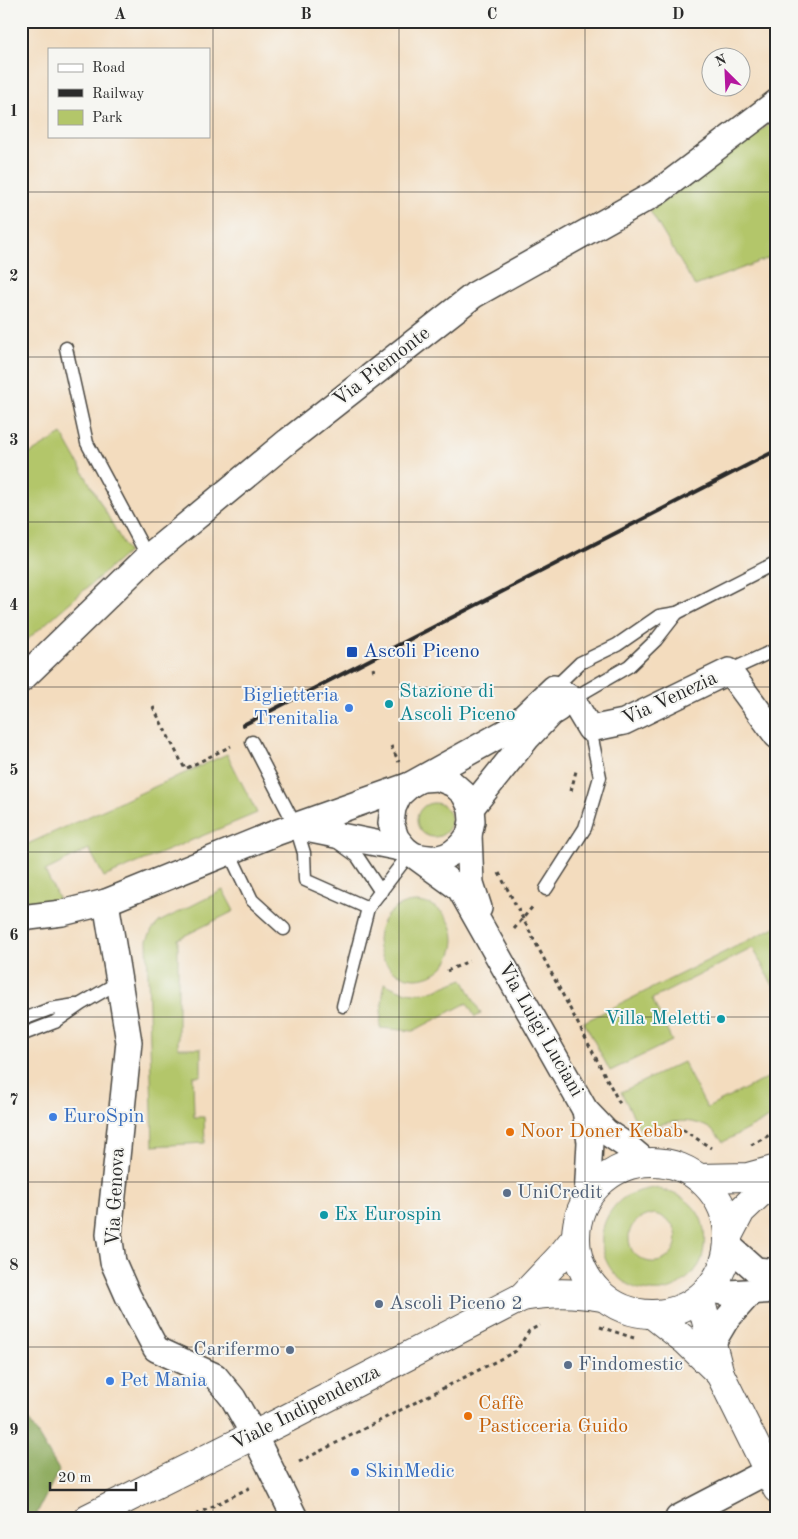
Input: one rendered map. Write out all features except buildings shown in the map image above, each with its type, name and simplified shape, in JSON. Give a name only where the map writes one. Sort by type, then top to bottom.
[{"type":"street","name":"Via Piemonte","points":[[21,680],[148,556],[288,441],[474,295],[658,192],[777,102]]},
{"type":"street","name":"Via Venezia","points":[[590,729],[624,722],[729,671],[777,736]]},
{"type":"street","points":[[563,693],[590,729]]},
{"type":"street","points":[[494,951],[460,889],[411,853],[396,838],[392,823],[393,808],[399,795],[417,782],[511,729],[563,693]]},
{"type":"street","points":[[471,808],[528,737],[550,714],[563,693]]},
{"type":"street","points":[[21,918],[62,913],[106,902],[278,832],[417,782],[438,778],[453,784],[464,794],[471,808],[472,821],[469,835],[471,883],[494,951]]},
{"type":"street","points":[[296,827],[411,853],[428,859],[441,858],[453,853],[469,835]]},
{"type":"street","name":"Via Genova","points":[[106,902],[129,1042],[109,1234],[113,1262],[128,1296],[156,1349],[215,1376],[233,1398],[254,1435],[295,1518]]},
{"type":"street","name":"Via Luigi Luciani","points":[[494,951],[585,1110],[606,1132],[646,1162]]},
{"type":"street","name":"Via Luigi Luciani","points":[[585,1110],[590,1142],[587,1198]]},
{"type":"street","name":"Viale Indipendenza","points":[[729,1240],[725,1213],[715,1194],[699,1178],[683,1168],[665,1163],[646,1162],[623,1168],[603,1180],[587,1198],[579,1217],[576,1237],[578,1259],[587,1280],[602,1297],[618,1307],[635,1313],[653,1315],[670,1313],[686,1307],[704,1294],[722,1270],[729,1240],[741,1210],[777,1177]]},
{"type":"street","name":"Viale Indipendenza","points":[[699,1178],[748,1177],[777,1169]]},
{"type":"street","name":"Viale Indipendenza","points":[[522,1297],[576,1237]]},
{"type":"street","points":[[729,1240],[744,1261],[756,1270],[777,1272]]},
{"type":"street","points":[[678,1518],[772,1480],[720,1374],[704,1294],[750,1293],[777,1290]]},
{"type":"street","name":"Viale Indipendenza","points":[[88,1518],[522,1297],[565,1292],[602,1297]]},
{"type":"street","points":[[713,1342],[726,1320],[750,1293]]},
{"type":"street","points":[[653,1315],[686,1341],[720,1374]]},
{"type":"lane","points":[[66,348],[87,443],[148,556]]},
{"type":"lane","points":[[563,693],[580,664],[617,645],[658,616],[677,613],[777,562]]},
{"type":"lane","points":[[563,693],[629,666],[656,640],[677,613]]},
{"type":"lane","points":[[729,671],[777,649]]},
{"type":"lane","points":[[546,889],[584,828],[600,777],[590,729]]},
{"type":"lane","points":[[252,742],[296,827],[304,853],[305,880],[368,908]]},
{"type":"lane","points":[[484,744],[505,767]]},
{"type":"lane","points":[[326,833],[357,856],[381,892]]},
{"type":"lane","points":[[229,852],[252,900],[284,929]]},
{"type":"lane","points":[[343,1006],[368,908],[411,853]]},
{"type":"lane","points":[[21,1036],[55,1022],[119,982]]},
{"type":"lane","points":[[21,1020],[50,1009],[81,1004]]},
{"type":"path","points":[[153,707],[185,769],[249,736],[252,742]]},
{"type":"path","points":[[498,870],[622,1109]]},
{"type":"path","points":[[644,1133],[679,1127],[719,1153]]},
{"type":"path","points":[[743,1149],[777,1131]]},
{"type":"path","points":[[777,1216],[774,1224],[777,1239]]},
{"type":"path","points":[[296,1464],[516,1351],[529,1331],[545,1323]]},
{"type":"path","points":[[599,1326],[637,1339]]},
{"type":"path","points":[[189,1518],[256,1484]]},
{"type":"green space","points":[[777,119],[777,255],[695,286],[650,211]]},
{"type":"green space","points":[[62,434],[128,552],[21,645],[21,459]]},
{"type":"green space","points":[[227,754],[257,813],[104,877],[89,849],[45,871],[59,900],[21,904],[21,847]]},
{"type":"green space","points":[[434,803],[446,808],[451,820],[446,832],[434,837],[422,832],[417,820],[422,808]]},
{"type":"green space","points":[[223,890],[234,911],[178,939],[178,1048],[201,1048],[201,1076],[193,1076],[194,1117],[204,1117],[205,1143],[153,1146],[147,940],[159,922]]},
{"type":"green space","points":[[416,902],[430,905],[443,913],[451,926],[454,940],[451,954],[443,967],[430,975],[416,978],[402,975],[389,967],[381,954],[378,940],[381,926],[389,913],[402,905]]},
{"type":"green space","points":[[777,926],[777,993],[753,948],[652,999],[672,1041],[610,1071],[584,1022]]},
{"type":"green space","points":[[463,979],[481,1014],[475,1017],[467,1003],[413,1031],[380,1028],[384,983],[406,992],[424,993]]},
{"type":"green space","points":[[683,1062],[707,1108],[777,1073],[777,1114],[723,1142],[709,1128],[692,1122],[666,1123],[641,1131],[621,1092]]},
{"type":"green space","points":[[654,1188],[668,1191],[689,1203],[701,1220],[704,1231],[702,1258],[699,1266],[680,1284],[674,1288],[662,1291],[651,1291],[634,1287],[621,1280],[611,1269],[604,1256],[602,1241],[604,1226],[610,1212],[622,1199],[633,1193]],"holes":[[[654,1214],[666,1219],[673,1226],[677,1235],[676,1244],[672,1252],[665,1259],[657,1262],[646,1261],[638,1257],[630,1245],[629,1233],[631,1228],[638,1220],[648,1215]]]},
{"type":"green space","points":[[21,1407],[59,1470],[37,1513],[40,1518],[21,1518]]},
{"type":"railway","points":[[243,725],[777,450]]},
{"type":"place","name":"Ascoli Piceno","points":[[352,652]]},
{"type":"place","name":"Stazione di Ascoli Piceno","points":[[389,704]]},
{"type":"place","name":"Biglietteria Trenitalia","points":[[349,708]]},
{"type":"place","name":"Villa Meletti","points":[[721,1019]]},
{"type":"place","name":"EuroSpin","points":[[53,1117]]},
{"type":"place","name":"Noor Doner Kebab","points":[[510,1132]]},
{"type":"place","name":"UniCredit","points":[[507,1193]]},
{"type":"place","name":"Ex Eurospin","points":[[324,1215]]},
{"type":"place","name":"Ascoli Piceno 2","points":[[379,1304]]},
{"type":"place","name":"Carifermo","points":[[290,1350]]},
{"type":"place","name":"Findomestic","points":[[568,1365]]},
{"type":"place","name":"Pet Mania","points":[[110,1381]]},
{"type":"place","name":"Caffè Pasticceria Guido","points":[[468,1416]]},
{"type":"place","name":"SkinMedic","points":[[355,1472]]}]
